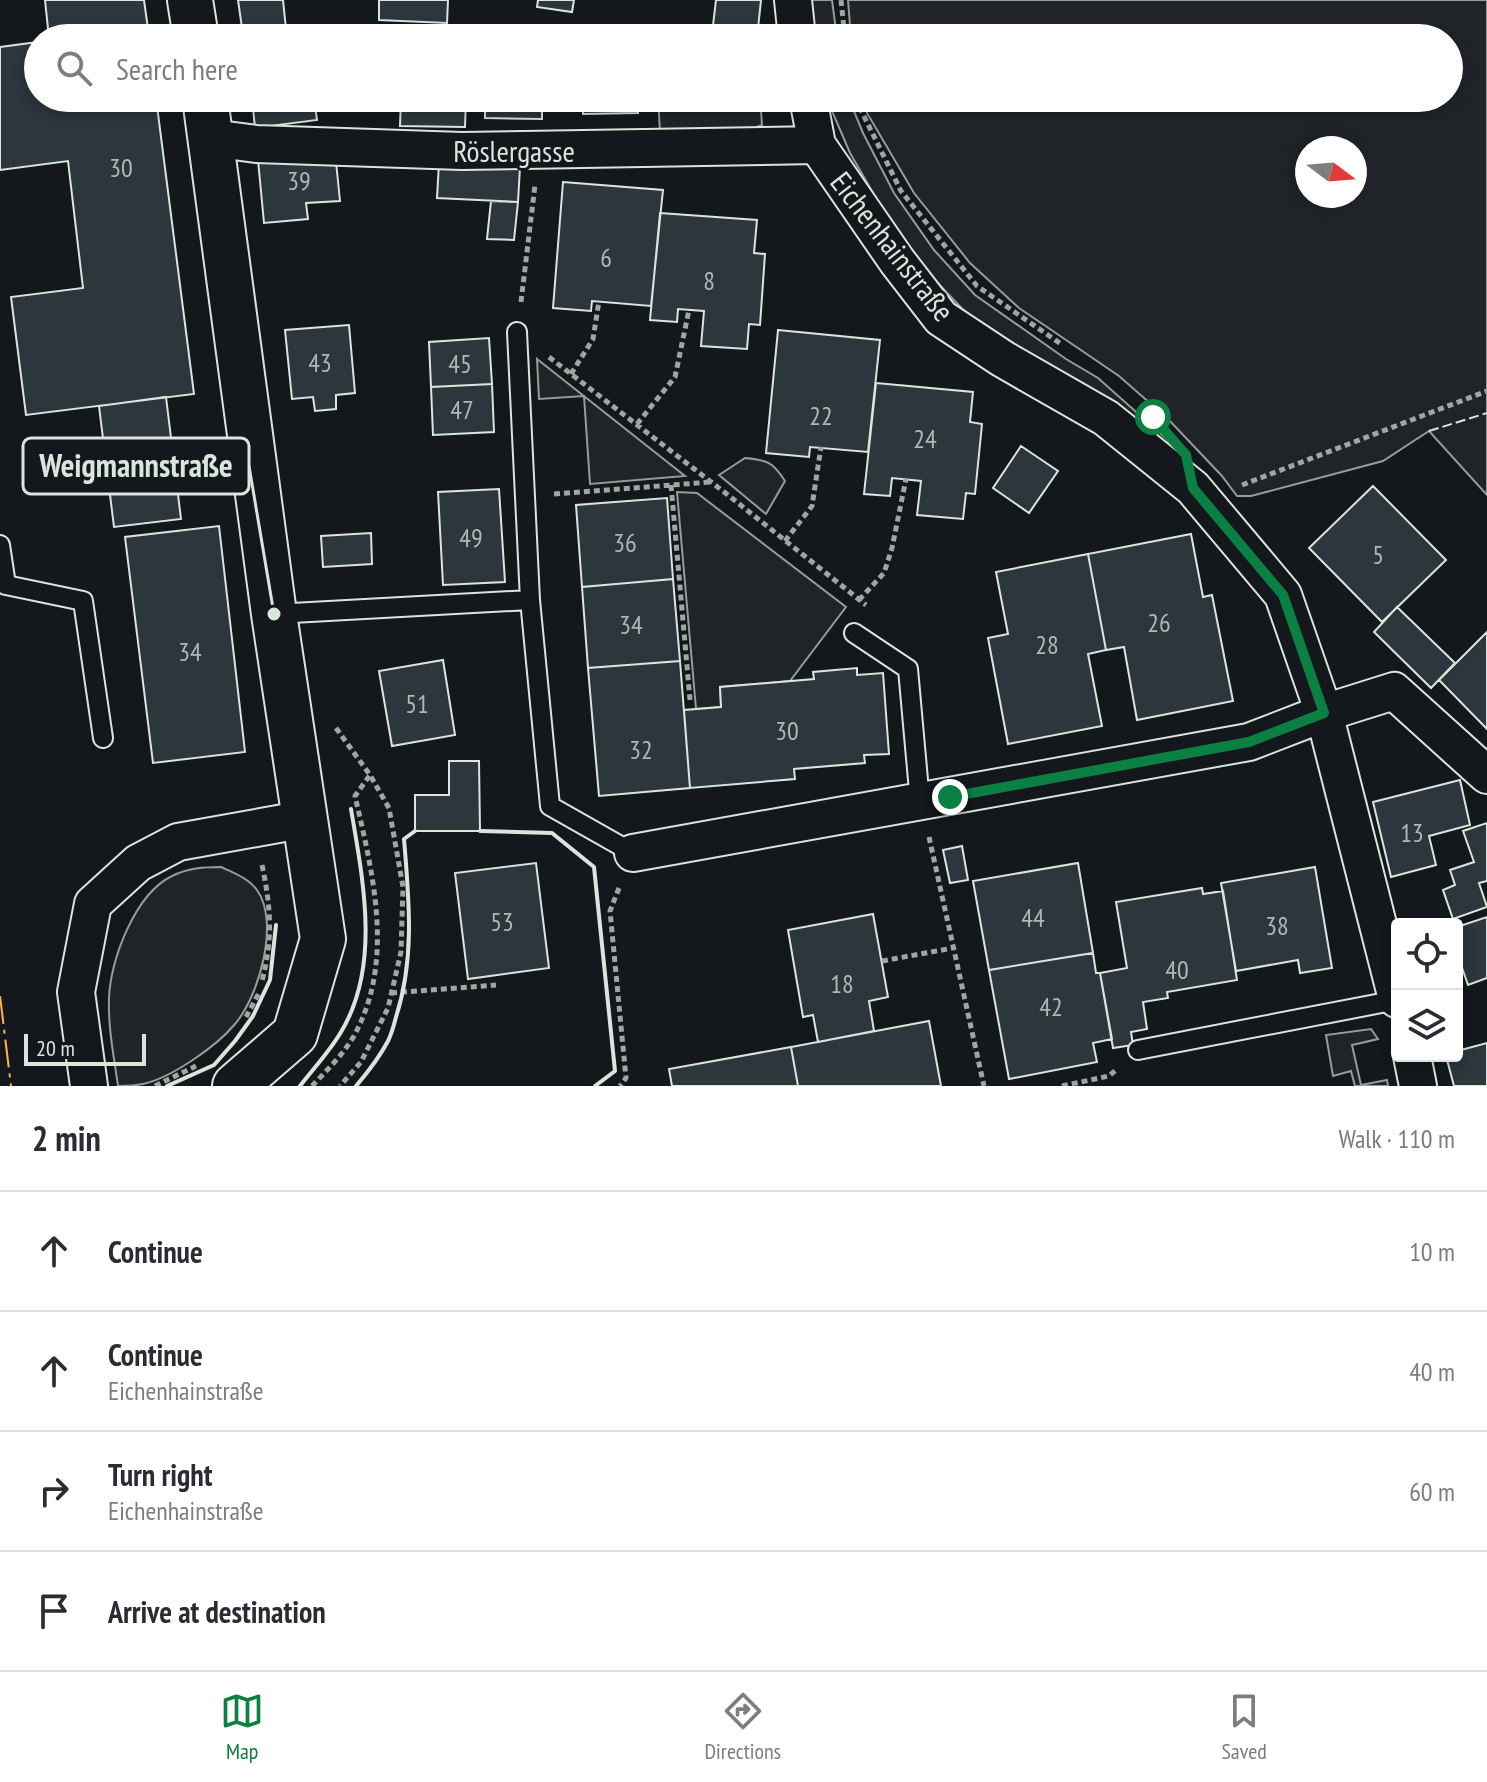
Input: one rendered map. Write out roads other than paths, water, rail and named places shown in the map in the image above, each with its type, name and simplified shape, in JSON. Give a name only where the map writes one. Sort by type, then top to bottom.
[{"type":"street","points":[[190,0],[194,24]]},
{"type":"street","points":[[793,0],[796,24]]},
{"type":"street","name":"Eichenhainstraße","points":[[811,112],[817,145],[897,261],[941,318],[1003,359],[1106,418],[1193,488],[1283,595],[1324,713],[1394,990]]},
{"type":"street","points":[[208,118],[274,614],[323,939],[295,1034],[217,1075]]},
{"type":"street","name":"Röslergasse","points":[[208,118],[256,144],[462,151],[817,145]]},
{"type":"street","points":[[633,853],[924,817],[1249,742],[1324,713],[1394,691],[1487,775]]},
{"type":"street","points":[[87,1077],[76,992],[93,904],[138,863],[178,842],[306,819]]},
{"type":"street","points":[[1413,1062],[1418,1086]]},
{"type":"lane","points":[[517,332],[530,600],[550,806],[633,853]]},
{"type":"lane","points":[[0,545],[6,585],[83,601],[103,738]]},
{"type":"lane","points":[[274,614],[530,600]]},
{"type":"lane","points":[[854,633],[908,669],[924,817]]},
{"type":"lane","points":[[1138,1050],[1391,1001]]},
{"type":"place","name":"Weigmannstraße","points":[[274,614]]}]
